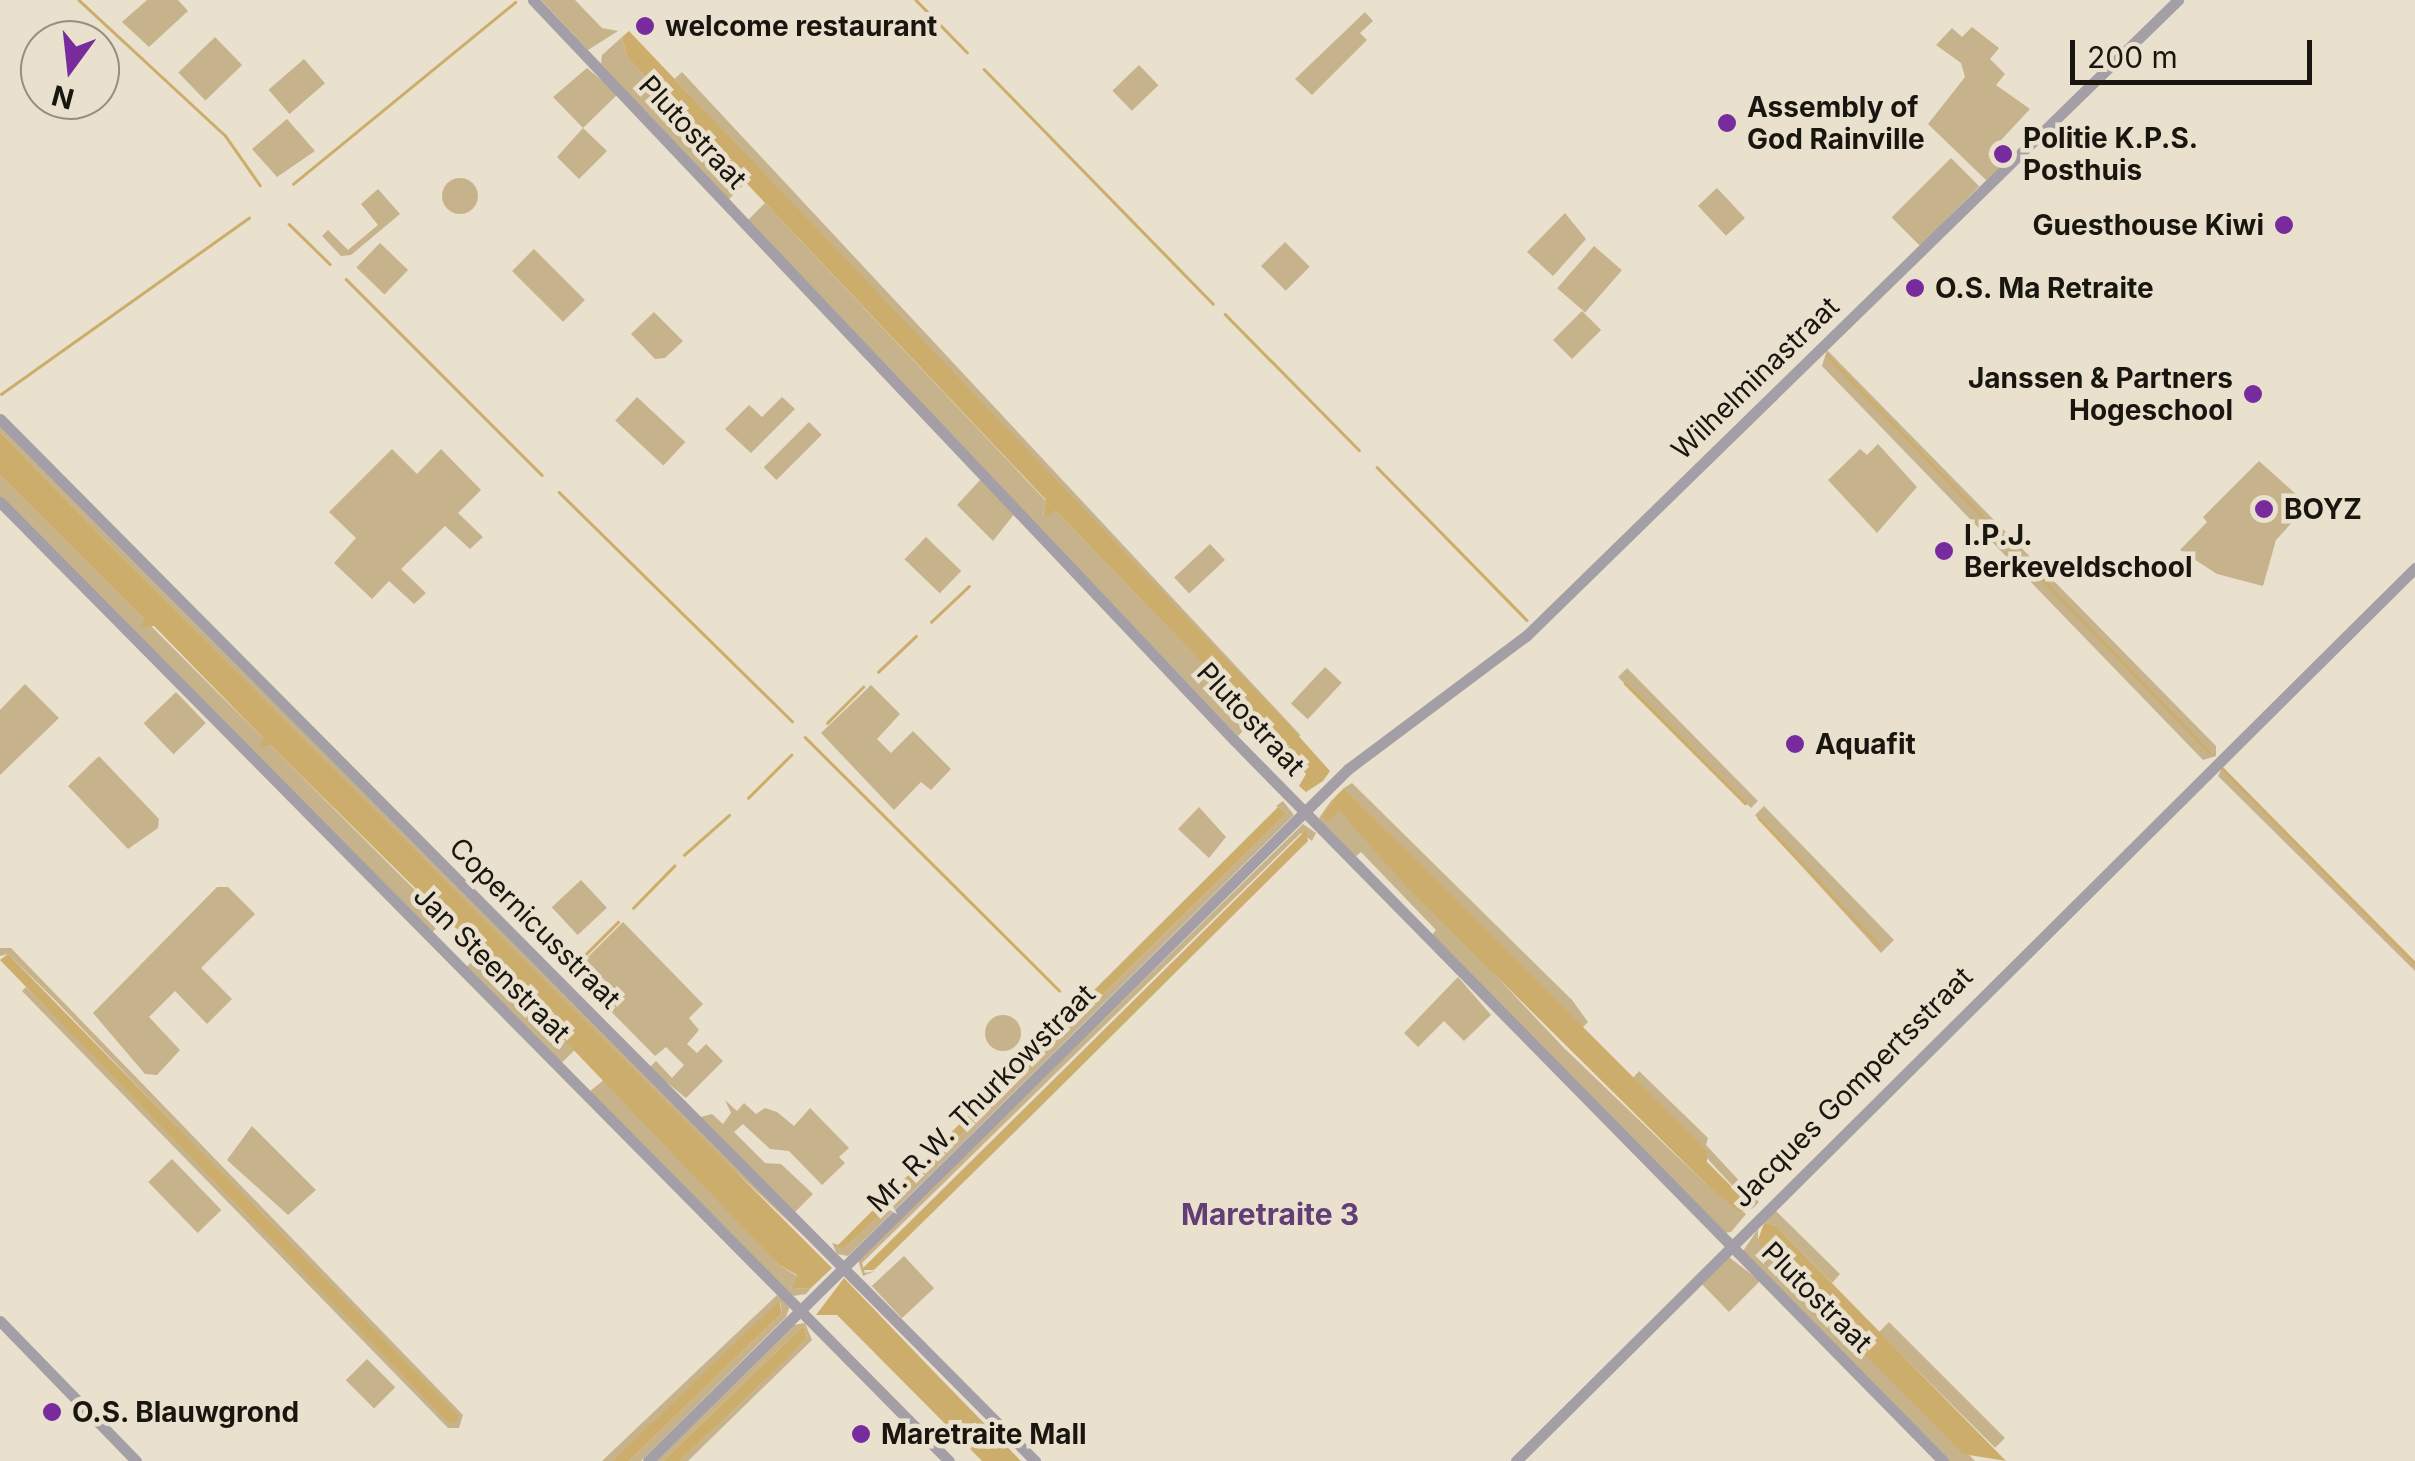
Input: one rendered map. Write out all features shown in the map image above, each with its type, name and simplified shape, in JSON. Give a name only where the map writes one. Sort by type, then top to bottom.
[{"type":"street","name":"Plutostraat","points":[[533,0],[1943,1461]]},
{"type":"street","name":"Wilhelminastraat","points":[[1343,774],[1526,636],[2178,0]]},
{"type":"street","name":"Copernicusstraat","points":[[0,419],[1035,1461]]},
{"type":"street","name":"Jan Steenstraat","points":[[0,502],[948,1461]]},
{"type":"street","name":"Jacques Gompertsstraat","points":[[1516,1461],[1732,1240],[2415,568]]},
{"type":"street","name":"Mr. R.W. Thurkowstraat","points":[[648,1461],[1343,774]]},
{"type":"street","points":[[0,1321],[136,1461]]},
{"type":"shaded area","points":[[147,0],[178,0],[188,11],[149,47],[122,22]]},
{"type":"shaded area","points":[[541,0],[575,0],[602,28],[618,31],[588,50]]},
{"type":"shaded area","points":[[1365,12],[1373,21],[1360,33],[1367,40],[1312,95],[1295,79]]},
{"type":"shaded area","points":[[1972,27],[1999,48],[1990,59],[2005,74],[1996,85],[2030,109],[1988,154],[2001,168],[1987,181],[1928,124],[1965,77],[1961,63],[1936,45],[1952,28],[1962,37]]},
{"type":"shaded area","points":[[629,31],[1286,722],[1330,771],[1323,781],[1306,792],[1299,786],[1306,774],[1269,732],[1056,511],[1043,517],[1046,500],[627,57],[622,37]]},
{"type":"shaded area","points":[[215,37],[242,65],[205,100],[178,72]]},
{"type":"shaded area","points":[[622,37],[627,57],[746,183],[728,200],[601,64],[602,55]]},
{"type":"shaded area","points":[[304,59],[325,83],[290,114],[269,90]]},
{"type":"shaded area","points":[[1139,65],[1158,85],[1132,111],[1112,91]]},
{"type":"shaded area","points":[[587,68],[618,94],[583,128],[553,97]]},
{"type":"shaded area","points":[[682,72],[1301,735],[1293,742],[675,79]]},
{"type":"shaded area","points":[[287,119],[315,151],[277,177],[252,149]]},
{"type":"shaded area","points":[[583,128],[607,151],[579,179],[557,157]]},
{"type":"shaded area","points":[[1951,158],[1979,186],[1920,246],[1892,217]]},
{"type":"shaded area","points":[[460,178],[473,183],[478,196],[473,209],[460,214],[447,209],[442,196],[447,183]]},
{"type":"shaded area","points":[[1717,188],[1745,218],[1726,236],[1698,206]]},
{"type":"shaded area","points":[[378,189],[400,214],[351,255],[341,256],[322,236],[328,230],[348,250],[378,225],[361,204]]},
{"type":"shaded area","points":[[765,203],[1046,501],[1043,516],[1056,511],[1256,718],[1238,736],[747,221]]},
{"type":"shaded area","points":[[1565,213],[1586,239],[1553,276],[1527,252]]},
{"type":"shaded area","points":[[1285,242],[1310,267],[1286,291],[1261,266]]},
{"type":"shaded area","points":[[380,243],[408,270],[384,295],[356,267]]},
{"type":"shaded area","points":[[1594,246],[1622,270],[1585,313],[1557,288]]},
{"type":"shaded area","points":[[534,249],[585,300],[563,322],[512,271]]},
{"type":"shaded area","points":[[1582,311],[1601,330],[1572,359],[1553,340]]},
{"type":"shaded area","points":[[654,312],[683,341],[665,358],[655,359],[631,334]]},
{"type":"shaded area","points":[[1827,350],[2216,746],[2216,756],[2203,760],[1822,366]]},
{"type":"shaded area","points":[[637,397],[685,442],[663,465],[615,420]]},
{"type":"shaded area","points":[[782,397],[795,409],[751,453],[725,429],[749,405],[762,417]]},
{"type":"shaded area","points":[[809,422],[822,435],[776,480],[764,467]]},
{"type":"shaded area","points":[[0,424],[835,1265],[704,1142],[103,538],[0,432]]},
{"type":"shaded area","points":[[0,432],[832,1268],[811,1288],[792,1289],[797,1275],[779,1265],[523,997],[503,994],[506,983],[481,953],[270,745],[260,747],[263,738],[154,626],[141,627],[144,619],[0,475]]},
{"type":"shaded area","points":[[1878,444],[1917,487],[1877,533],[1828,480],[1860,449],[1867,455]]},
{"type":"shaded area","points":[[392,449],[417,474],[441,449],[481,490],[458,513],[483,537],[470,549],[445,526],[401,569],[426,593],[414,604],[389,581],[372,599],[334,563],[356,538],[329,512]]},
{"type":"shaded area","points":[[2259,461],[2308,505],[2276,540],[2263,586],[2217,574],[2180,550],[2207,522],[2203,517]]},
{"type":"shaded area","points":[[0,475],[445,920],[428,937],[0,509]]},
{"type":"shaded area","points":[[982,478],[1015,513],[993,541],[957,505]]},
{"type":"shaded area","points":[[926,537],[961,571],[940,593],[904,559]]},
{"type":"shaded area","points":[[1210,544],[1225,560],[1189,594],[1174,577]]},
{"type":"shaded area","points":[[1325,667],[1342,683],[1308,719],[1291,704]]},
{"type":"shaded area","points":[[1627,668],[1758,801],[1751,808],[1618,677]]},
{"type":"shaded area","points":[[25,684],[59,718],[0,775],[0,710]]},
{"type":"shaded area","points":[[871,685],[900,714],[877,739],[891,753],[913,731],[951,769],[931,790],[921,782],[894,810],[821,733]]},
{"type":"shaded area","points":[[176,692],[206,723],[174,754],[144,723]]},
{"type":"shaded area","points":[[99,756],[159,819],[158,828],[128,849],[68,786]]},
{"type":"shaded area","points":[[2222,768],[2415,963],[2415,971],[2218,776]]},
{"type":"shaded area","points":[[1352,783],[1572,1000],[1588,1022],[1582,1028],[1344,788]]},
{"type":"shaded area","points":[[1344,788],[1707,1151],[1707,1162],[1753,1208],[1740,1212],[1708,1186],[1411,892],[1331,801]]},
{"type":"shaded area","points":[[1283,801],[1294,815],[848,1256],[837,1254],[832,1243],[846,1247],[886,1209],[1287,813],[1276,806]]},
{"type":"shaded area","points":[[1331,801],[1564,1048],[1708,1186],[1746,1214],[1731,1232],[1724,1233],[1431,936],[1436,930],[1361,852],[1354,858],[1323,825],[1319,818]]},
{"type":"shaded area","points":[[1764,806],[1894,940],[1881,953],[1755,815]]},
{"type":"shaded area","points":[[1199,807],[1226,837],[1209,858],[1178,829]]},
{"type":"shaded area","points":[[1278,807],[1287,813],[886,1209],[846,1247],[836,1247]]},
{"type":"shaded area","points":[[1303,824],[1316,833],[1312,841],[1301,833],[862,1263],[865,1273],[875,1271],[863,1276],[858,1260]]},
{"type":"shaded area","points":[[1306,830],[1308,841],[1035,1112],[874,1270],[861,1270]]},
{"type":"shaded area","points":[[581,880],[607,908],[578,935],[552,907]]},
{"type":"shaded area","points":[[217,887],[228,887],[255,914],[201,968],[232,999],[207,1024],[175,991],[149,1017],[180,1050],[157,1075],[145,1074],[93,1013]]},
{"type":"shaded area","points":[[623,922],[703,1004],[689,1018],[699,1030],[687,1044],[697,1053],[706,1044],[723,1061],[686,1098],[649,1068],[656,1061],[672,1078],[684,1065],[666,1047],[655,1056],[582,982],[587,976],[578,967]]},
{"type":"shaded area","points":[[0,948],[11,948],[463,1415],[459,1428],[448,1428],[22,991],[26,987],[457,1420],[55,1000],[8,954],[0,956]]},
{"type":"shaded area","points":[[481,953],[575,1050],[560,1065],[466,968]]},
{"type":"shaded area","points":[[8,954],[458,1415],[458,1420],[450,1424],[0,960]]},
{"type":"shaded area","points":[[1458,977],[1491,1015],[1464,1041],[1444,1021],[1418,1047],[1404,1033]]},
{"type":"shaded area","points":[[1003,1015],[1016,1020],[1021,1033],[1016,1046],[1003,1051],[990,1046],[985,1033],[990,1020]]},
{"type":"shaded area","points":[[1639,1071],[1708,1138],[1706,1145],[1759,1202],[1753,1208],[1633,1078]]},
{"type":"shaded area","points":[[605,1079],[779,1265],[797,1276],[793,1289],[811,1288],[806,1294],[793,1296],[589,1092]]},
{"type":"shaded area","points":[[725,1100],[737,1111],[744,1103],[756,1114],[765,1108],[777,1112],[794,1126],[810,1108],[849,1148],[839,1157],[845,1163],[822,1185],[789,1151],[770,1149],[743,1124],[734,1132],[765,1163],[781,1164],[813,1194],[794,1213],[697,1118],[712,1114],[723,1124],[731,1113]]},
{"type":"shaded area","points":[[252,1126],[316,1190],[288,1215],[227,1160]]},
{"type":"shaded area","points":[[172,1159],[221,1210],[198,1233],[148,1182]]},
{"type":"shaded area","points":[[1775,1210],[1840,1274],[1832,1283],[1775,1225],[1764,1223]]},
{"type":"shaded area","points":[[1764,1223],[1775,1225],[2006,1461],[1963,1454],[1764,1252],[1758,1240]]},
{"type":"shaded area","points":[[1758,1229],[1758,1240],[1975,1461],[1948,1461],[1743,1251]]},
{"type":"shaded area","points":[[1725,1254],[1760,1281],[1729,1312],[1699,1281]]},
{"type":"shaded area","points":[[904,1256],[934,1288],[902,1318],[872,1286]]},
{"type":"shaded area","points":[[844,1278],[1021,1461],[982,1461],[837,1315],[816,1315]]},
{"type":"shaded area","points":[[777,1295],[790,1306],[786,1317],[641,1461],[629,1461],[782,1313],[780,1302],[612,1461],[602,1461]]},
{"type":"shaded area","points":[[779,1301],[782,1313],[629,1461],[612,1461]]},
{"type":"shaded area","points":[[1889,1322],[2005,1438],[1995,1448],[1879,1332]]},
{"type":"shaded area","points":[[805,1323],[812,1340],[688,1461],[680,1461],[807,1338],[804,1325],[663,1461],[655,1461],[793,1325]]},
{"type":"shaded area","points":[[804,1325],[807,1338],[783,1362],[680,1461],[663,1461]]},
{"type":"shaded area","points":[[367,1359],[395,1387],[374,1408],[346,1380]]},
{"type":"waterway","points":[[79,0],[225,135],[260,185]]},
{"type":"waterway","points":[[916,0],[967,52]]},
{"type":"waterway","points":[[293,184],[515,2]]},
{"type":"waterway","points":[[984,69],[1213,304]]},
{"type":"waterway","points":[[1,394],[249,218]]},
{"type":"waterway","points":[[289,224],[330,264]]},
{"type":"waterway","points":[[346,279],[542,475]]},
{"type":"waterway","points":[[1225,314],[1359,450]]},
{"type":"waterway","points":[[1827,355],[2209,752]]},
{"type":"waterway","points":[[1377,467],[1527,620]]},
{"type":"waterway","points":[[559,492],[792,721]]},
{"type":"waterway","points":[[931,622],[969,586]]},
{"type":"waterway","points":[[878,672],[916,636]]},
{"type":"waterway","points":[[1625,683],[1745,803]]},
{"type":"waterway","points":[[827,723],[863,687]]},
{"type":"waterway","points":[[805,737],[1059,990]]},
{"type":"waterway","points":[[748,798],[791,755]]},
{"type":"waterway","points":[[2222,768],[2415,963]]},
{"type":"waterway","points":[[1327,815],[1341,801]]},
{"type":"waterway","points":[[684,855],[729,815]]},
{"type":"waterway","points":[[1759,818],[1879,945]]},
{"type":"waterway","points":[[633,908],[674,866]]},
{"type":"waterway","points":[[567,973],[618,922]]},
{"type":"place","name":"welcome restaurant","points":[[645,26]]},
{"type":"place","name":"Assembly of God Rainville","points":[[1727,123]]},
{"type":"place","name":"Politie K.P.S. Posthuis","points":[[2003,154]]},
{"type":"place","name":"Guesthouse Kiwi","points":[[2284,225]]},
{"type":"place","name":"O.S. Ma Retraite","points":[[1915,288]]},
{"type":"place","name":"Janssen & Partners Hogeschool","points":[[2253,394]]},
{"type":"place","name":"BOYZ","points":[[2264,509]]},
{"type":"place","name":"I.P.J. Berkeveldschool","points":[[1944,551]]},
{"type":"place","name":"Aquafit","points":[[1795,744]]},
{"type":"place","name":"O.S. Blauwgrond","points":[[52,1412]]},
{"type":"place","name":"Maretraite Mall","points":[[861,1434]]},
{"type":"district","name":"Maretraite 3","points":[[1270,1214]]}]
